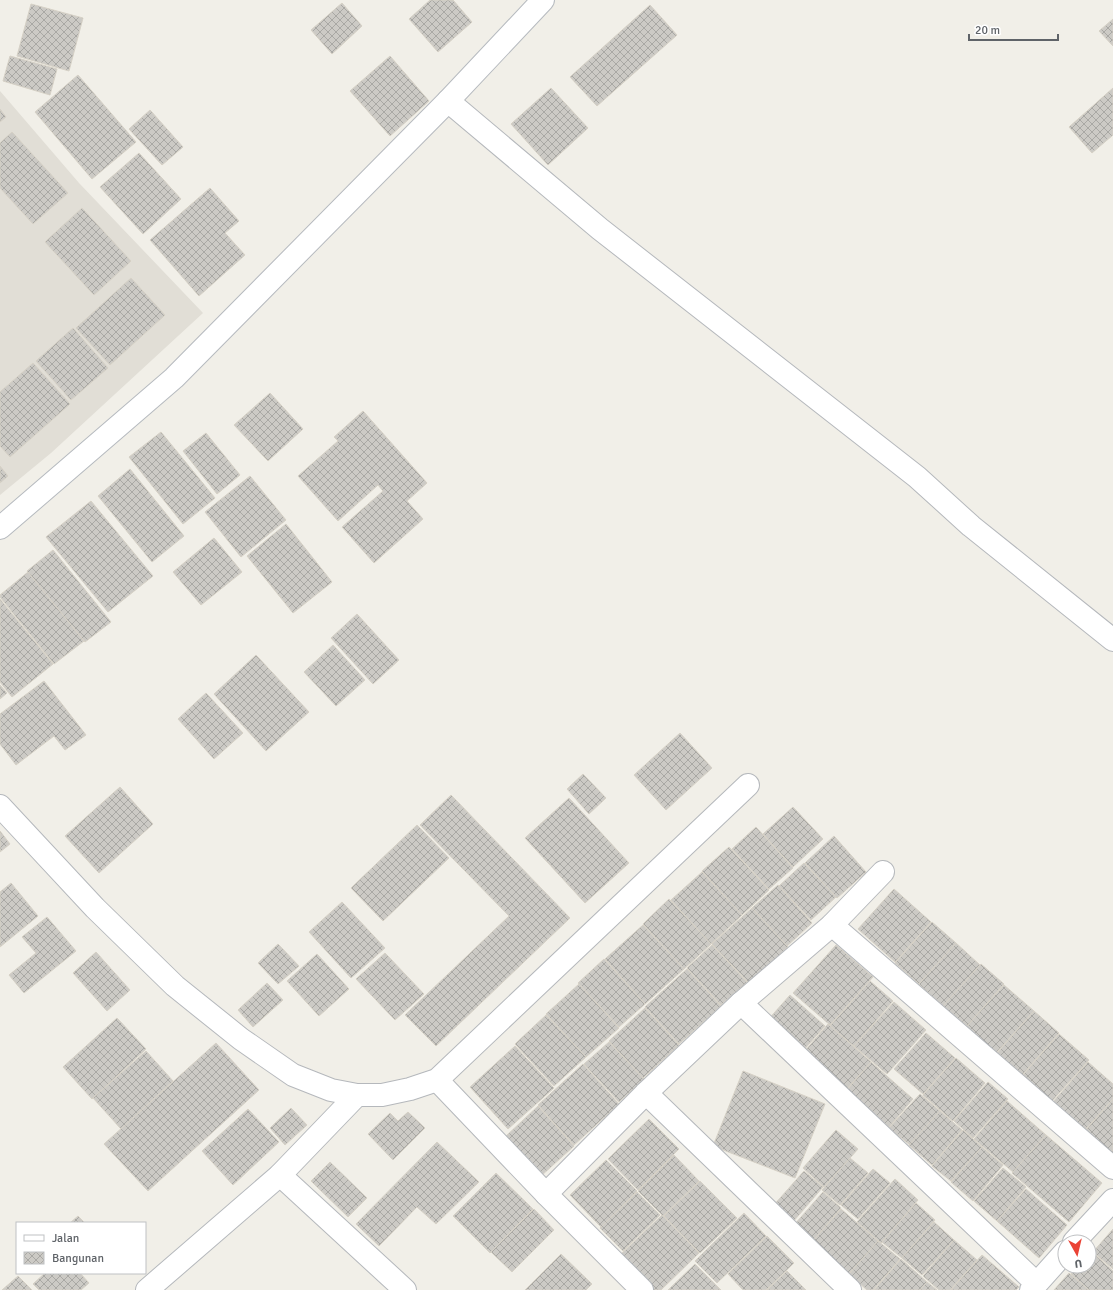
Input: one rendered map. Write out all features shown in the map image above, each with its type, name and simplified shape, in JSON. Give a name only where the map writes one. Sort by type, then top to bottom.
[{"type":"street","points":[[0,528],[174,378],[448,101],[543,0]]},
{"type":"street","points":[[448,101],[600,229],[917,477],[971,526],[1113,640]]},
{"type":"street","points":[[0,806],[94,908],[175,986],[241,1039],[293,1075],[331,1090],[357,1095],[382,1095],[410,1089],[437,1080],[748,785]]},
{"type":"street","points":[[546,1194],[646,1093],[740,1003],[832,925],[883,872]]},
{"type":"street","points":[[832,925],[1113,1168]]},
{"type":"street","points":[[740,1003],[1034,1287],[1057,1261]]},
{"type":"street","points":[[437,1080],[546,1194],[642,1290]]},
{"type":"street","points":[[646,1093],[850,1290]]},
{"type":"street","points":[[147,1290],[280,1175],[357,1095]]},
{"type":"street","points":[[280,1175],[405,1290]]},
{"type":"street","points":[[1081,1234],[1113,1200]]},
{"type":"shaded area","points":[[0,91],[79,183],[203,313],[51,453],[0,495]]},
{"type":"building","points":[[430,0],[453,0],[472,22],[438,52],[409,19]]},
{"type":"building","points":[[342,3],[362,26],[332,54],[311,30]]},
{"type":"building","points":[[31,4],[83,18],[69,71],[17,56]]},
{"type":"building","points":[[650,5],[677,35],[597,106],[570,77]]},
{"type":"building","points":[[1113,19],[1113,46],[1099,31]]},
{"type":"building","points":[[10,56],[57,69],[50,95],[3,81]]},
{"type":"building","points":[[390,56],[429,101],[390,136],[350,91]]},
{"type":"building","points":[[78,75],[136,142],[92,179],[35,112]]},
{"type":"building","points":[[551,88],[588,128],[548,165],[511,124]]},
{"type":"building","points":[[1113,88],[1113,135],[1092,153],[1069,127]]},
{"type":"building","points":[[0,109],[6,117],[0,122]]},
{"type":"building","points":[[150,110],[183,147],[162,165],[129,129]]},
{"type":"building","points":[[12,132],[68,193],[33,224],[0,188],[0,143]]},
{"type":"building","points":[[139,153],[181,199],[143,234],[100,187]]},
{"type":"building","points":[[210,188],[239,221],[225,233],[245,255],[199,296],[150,240]]},
{"type":"building","points":[[82,208],[131,261],[94,295],[45,242]]},
{"type":"building","points":[[131,278],[165,315],[110,365],[76,328]]},
{"type":"building","points":[[73,328],[108,368],[71,400],[36,361]]},
{"type":"building","points":[[33,363],[70,404],[10,457],[0,446],[0,392]]},
{"type":"building","points":[[270,393],[303,429],[268,461],[234,425]]},
{"type":"building","points":[[363,411],[427,483],[407,501],[423,519],[374,563],[342,527],[383,491],[378,485],[338,521],[298,476],[338,441],[334,437]]},
{"type":"building","points":[[161,432],[215,498],[183,524],[129,457]]},
{"type":"building","points":[[206,433],[240,475],[217,494],[183,451]]},
{"type":"building","points":[[0,466],[8,476],[0,483]]},
{"type":"building","points":[[130,469],[184,536],[152,562],[98,496]]},
{"type":"building","points":[[250,476],[286,520],[241,557],[205,512]]},
{"type":"building","points":[[91,501],[153,576],[108,612],[46,537]]},
{"type":"building","points":[[286,524],[332,582],[293,613],[247,556]]},
{"type":"building","points":[[214,538],[242,572],[201,605],[173,572]]},
{"type":"building","points":[[53,550],[111,622],[85,642],[27,571]]},
{"type":"building","points":[[28,572],[84,641],[54,664],[0,597],[0,595]]},
{"type":"building","points":[[0,599],[53,664],[12,697],[0,682]]},
{"type":"building","points":[[357,614],[399,660],[373,684],[331,638]]},
{"type":"building","points":[[333,645],[365,680],[336,706],[304,672]]},
{"type":"building","points":[[256,655],[309,712],[266,751],[214,694]]},
{"type":"building","points":[[44,681],[86,735],[65,750],[54,736],[16,765],[0,744],[0,714]]},
{"type":"building","points":[[0,685],[7,693],[0,699]]},
{"type":"building","points":[[206,693],[243,733],[214,759],[178,719]]},
{"type":"building","points":[[680,733],[712,768],[666,810],[634,775]]},
{"type":"building","points":[[583,774],[606,798],[589,814],[567,789]]},
{"type":"building","points":[[120,787],[153,824],[99,873],[65,836]]},
{"type":"building","points":[[451,795],[570,918],[436,1046],[405,1015],[509,916],[420,825]]},
{"type":"building","points":[[569,798],[629,863],[585,903],[525,838]]},
{"type":"building","points":[[793,807],[823,839],[793,867],[763,834]]},
{"type":"building","points":[[417,825],[449,858],[383,921],[351,888]]},
{"type":"building","points":[[756,827],[793,868],[769,889],[732,849]]},
{"type":"building","points":[[0,831],[10,844],[0,852]]},
{"type":"building","points":[[834,836],[866,872],[837,898],[805,863]]},
{"type":"building","points":[[729,847],[769,890],[742,915],[702,871]]},
{"type":"building","points":[[804,863],[836,897],[811,920],[779,886]]},
{"type":"building","points":[[702,872],[742,915],[711,944],[671,900]]},
{"type":"building","points":[[11,883],[38,916],[0,947],[0,892]]},
{"type":"building","points":[[778,885],[812,923],[787,946],[752,908]]},
{"type":"building","points":[[894,889],[931,922],[895,962],[858,929]]},
{"type":"building","points":[[669,899],[711,944],[684,969],[643,924]]},
{"type":"building","points":[[342,902],[385,948],[351,978],[309,932]]},
{"type":"building","points":[[752,908],[788,947],[749,983],[712,944]]},
{"type":"building","points":[[47,917],[76,951],[24,993],[9,975],[36,953],[22,937]]},
{"type":"building","points":[[932,922],[956,943],[919,984],[895,963]]},
{"type":"building","points":[[643,925],[684,969],[645,1004],[605,959]]},
{"type":"building","points":[[956,943],[980,965],[943,1006],[919,984]]},
{"type":"building","points":[[278,944],[299,966],[278,984],[258,963]]},
{"type":"building","points":[[712,945],[747,982],[721,1005],[687,968]]},
{"type":"building","points":[[836,945],[873,977],[830,1025],[793,993]]},
{"type":"building","points":[[96,952],[130,990],[107,1011],[73,973]]},
{"type":"building","points":[[385,953],[424,994],[395,1020],[356,979]]},
{"type":"building","points":[[317,954],[349,989],[319,1016],[287,981]]},
{"type":"building","points":[[604,959],[645,1004],[619,1027],[578,983]]},
{"type":"building","points":[[981,964],[1004,984],[967,1026],[943,1006]]},
{"type":"building","points":[[687,969],[721,1006],[679,1044],[645,1007]]},
{"type":"building","points":[[870,981],[893,1001],[854,1046],[830,1026]]},
{"type":"building","points":[[267,983],[283,1000],[253,1027],[238,1010]]},
{"type":"building","points":[[579,984],[619,1028],[586,1057],[546,1014]]},
{"type":"building","points":[[1004,985],[1034,1011],[996,1053],[966,1027]]},
{"type":"building","points":[[790,995],[825,1026],[802,1052],[767,1021]]},
{"type":"building","points":[[894,1002],[926,1030],[887,1074],[854,1046]]},
{"type":"building","points":[[645,1008],[679,1045],[643,1078],[609,1041]]},
{"type":"building","points":[[1034,1011],[1059,1033],[1022,1075],[997,1053]]},
{"type":"building","points":[[546,1015],[586,1057],[554,1086],[515,1044]]},
{"type":"building","points":[[117,1018],[146,1049],[92,1099],[63,1067]]},
{"type":"building","points":[[828,1024],[871,1062],[846,1090],[804,1052]]},
{"type":"building","points":[[926,1033],[955,1058],[923,1094],[894,1069]]},
{"type":"building","points":[[1059,1034],[1089,1060],[1051,1102],[1022,1076]]},
{"type":"building","points":[[609,1042],[644,1079],[619,1102],[584,1064]]},
{"type":"building","points":[[216,1043],[259,1090],[148,1191],[104,1144]]},
{"type":"building","points":[[515,1046],[554,1088],[508,1129],[470,1087]]},
{"type":"building","points":[[146,1051],[173,1081],[121,1129],[93,1098]]},
{"type":"building","points":[[956,1058],[985,1083],[953,1121],[923,1095]]},
{"type":"building","points":[[871,1062],[913,1099],[889,1127],[846,1091]]},
{"type":"building","points":[[1088,1062],[1113,1084],[1113,1099],[1084,1131],[1052,1103]]},
{"type":"building","points":[[583,1064],[619,1104],[574,1145],[538,1105]]},
{"type":"building","points":[[743,1071],[825,1104],[795,1178],[713,1146]]},
{"type":"building","points":[[988,1082],[1008,1099],[973,1138],[954,1121]]},
{"type":"building","points":[[920,1094],[940,1111],[910,1145],[889,1128]]},
{"type":"building","points":[[1113,1099],[1113,1156],[1085,1131]]},
{"type":"building","points":[[1007,1101],[1046,1135],[1013,1172],[974,1139]]},
{"type":"building","points":[[538,1106],[574,1146],[541,1176],[505,1137]]},
{"type":"building","points":[[291,1108],[307,1125],[285,1145],[270,1128]]},
{"type":"building","points":[[248,1109],[279,1142],[233,1185],[202,1151]]},
{"type":"building","points":[[940,1111],[962,1130],[932,1165],[909,1145]]},
{"type":"building","points":[[408,1112],[425,1128],[393,1160],[368,1134],[390,1113],[398,1121]]},
{"type":"building","points":[[649,1119],[679,1149],[638,1190],[608,1159]]},
{"type":"building","points":[[836,1130],[858,1149],[824,1187],[803,1168]]},
{"type":"building","points":[[963,1130],[982,1147],[951,1181],[932,1166]]},
{"type":"building","points":[[1046,1135],[1102,1183],[1069,1222],[1012,1173]]},
{"type":"building","points":[[437,1142],[479,1182],[436,1224],[417,1207],[379,1246],[356,1224]]},
{"type":"building","points":[[982,1147],[1003,1165],[973,1201],[951,1182]]},
{"type":"building","points":[[674,1155],[699,1181],[663,1216],[638,1191]]},
{"type":"building","points":[[850,1158],[868,1173],[840,1205],[822,1190]]},
{"type":"building","points":[[606,1160],[637,1191],[601,1227],[570,1195]]},
{"type":"building","points":[[330,1162],[367,1198],[348,1217],[311,1181]]},
{"type":"building","points":[[1003,1168],[1026,1187],[997,1221],[974,1201]]},
{"type":"building","points":[[873,1169],[890,1183],[858,1219],[841,1205]]},
{"type":"building","points":[[804,1171],[823,1187],[792,1223],[773,1206]]},
{"type":"building","points":[[496,1173],[533,1209],[490,1253],[453,1216]]},
{"type":"building","points":[[895,1179],[918,1200],[881,1243],[857,1222]]},
{"type":"building","points":[[700,1181],[737,1218],[700,1253],[664,1216]]},
{"type":"building","points":[[1026,1189],[1067,1225],[1059,1234],[1057,1234],[1057,1237],[1039,1258],[997,1221]]},
{"type":"building","points":[[637,1192],[660,1215],[623,1251],[600,1228]]},
{"type":"building","points":[[823,1192],[841,1208],[813,1241],[794,1225]]},
{"type":"building","points":[[916,1203],[935,1220],[902,1258],[882,1242]]},
{"type":"building","points":[[534,1209],[554,1230],[512,1272],[491,1252]]},
{"type":"building","points":[[841,1209],[878,1241],[849,1274],[812,1242]]},
{"type":"building","points":[[744,1213],[766,1236],[717,1283],[695,1261]]},
{"type":"building","points":[[662,1215],[699,1253],[661,1290],[654,1290],[620,1255]]},
{"type":"building","points":[[78,1216],[84,1222],[71,1222]]},
{"type":"building","points":[[934,1222],[954,1240],[922,1275],[902,1258]]},
{"type":"building","points":[[1113,1229],[1113,1269],[1097,1255],[1097,1247]]},
{"type":"building","points":[[767,1236],[794,1263],[766,1290],[743,1290],[728,1274]]},
{"type":"building","points":[[954,1240],[977,1260],[950,1290],[939,1290],[923,1276]]},
{"type":"building","points":[[878,1241],[900,1259],[873,1290],[867,1290],[849,1274]]},
{"type":"building","points":[[561,1254],[592,1284],[586,1290],[525,1290]]},
{"type":"building","points":[[982,1255],[1019,1287],[1016,1290],[951,1290]]},
{"type":"building","points":[[1097,1256],[1113,1271],[1113,1290],[1089,1290],[1071,1274],[1097,1274]]},
{"type":"building","points":[[901,1259],[927,1282],[920,1290],[874,1290]]},
{"type":"building","points":[[695,1264],[721,1290],[668,1290]]},
{"type":"building","points":[[787,1271],[806,1290],[767,1290]]},
{"type":"building","points":[[44,1274],[81,1274],[89,1283],[81,1290],[39,1290],[33,1284]]},
{"type":"building","points":[[1068,1274],[1070,1274],[1089,1290],[1054,1290]]},
{"type":"building","points":[[18,1276],[32,1290],[2,1290]]},
{"type":"building","points":[[927,1282],[937,1290],[920,1290]]}]
